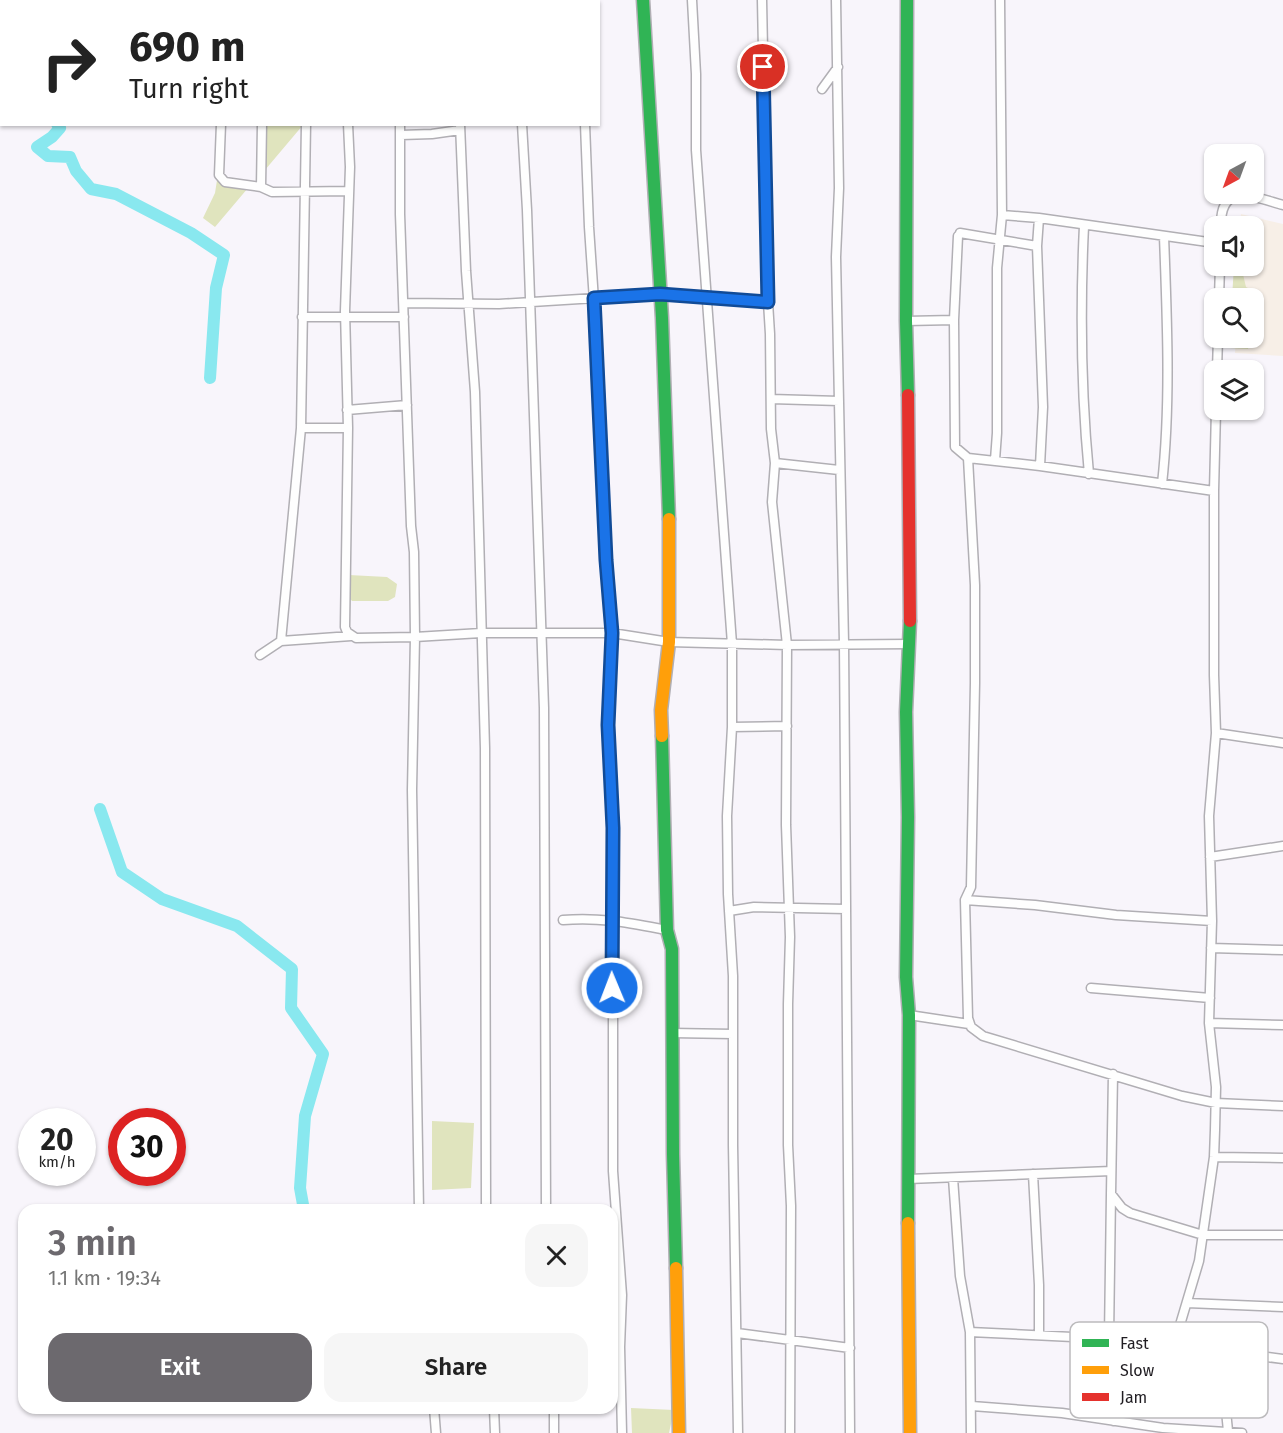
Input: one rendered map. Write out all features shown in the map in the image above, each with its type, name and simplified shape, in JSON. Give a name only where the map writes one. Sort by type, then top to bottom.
[{"type":"street","points":[[643,0],[649,71],[660,294],[670,557],[669,642],[661,710],[667,930],[672,949],[679,1433]]},
{"type":"street","points":[[692,0],[696,74],[696,150],[732,644],[732,728],[727,816],[733,976],[738,1433]]},
{"type":"street","points":[[762,0],[768,302],[771,334],[771,429],[776,463],[772,502],[787,645],[786,825],[790,909],[788,1004],[788,1145],[791,1206],[790,1433]]},
{"type":"street","points":[[836,0],[838,67],[836,257],[844,643],[850,1433]]},
{"type":"street","points":[[907,0],[906,321],[910,644],[906,712],[908,817],[906,977],[909,1015],[910,1433]]},
{"type":"street","points":[[995,460],[997,268],[1002,215],[1000,0]]},
{"type":"street","points":[[822,89],[838,67]]},
{"type":"street","points":[[220,126],[219,175],[225,182],[261,187],[272,192],[349,191]]},
{"type":"street","points":[[261,187],[262,126]]},
{"type":"street","points":[[281,641],[301,428],[306,126]]},
{"type":"street","points":[[348,126],[349,191],[345,317],[348,428],[345,627],[351,636]]},
{"type":"street","points":[[400,126],[400,214],[415,637],[412,790],[419,1204]]},
{"type":"street","points":[[522,126],[544,708],[546,1204]]},
{"type":"street","points":[[585,126],[612,633],[608,725],[613,828],[614,1204]]},
{"type":"street","points":[[400,135],[432,134],[460,127],[475,403],[485,748],[486,1204]]},
{"type":"street","points":[[1222,216],[1223,206],[1234,196],[1248,195],[1283,205]]},
{"type":"street","points":[[1002,215],[1039,218],[1204,241]]},
{"type":"street","points":[[1039,218],[1037,246],[1043,407],[1040,466]]},
{"type":"street","points":[[1084,226],[1081,290],[1082,405],[1089,474]]},
{"type":"street","points":[[1037,246],[959,235],[954,320],[955,447],[968,458],[1214,490]]},
{"type":"street","points":[[1162,484],[1167,444],[1168,399],[1164,236]]},
{"type":"street","points":[[404,303],[469,305],[660,294],[768,302]]},
{"type":"street","points":[[302,317],[404,317]]},
{"type":"street","points":[[906,321],[954,320]]},
{"type":"street","points":[[771,399],[839,401]]},
{"type":"street","points":[[347,410],[408,405]]},
{"type":"street","points":[[1181,1322],[1199,1261],[1214,1157],[1216,1087],[1209,1023],[1212,921],[1209,816],[1216,733],[1214,675],[1216,420]]},
{"type":"street","points":[[301,428],[348,428]]},
{"type":"street","points":[[968,458],[975,585],[971,887],[965,900],[969,1024]]},
{"type":"street","points":[[776,463],[839,470]]},
{"type":"street","points":[[260,654],[281,641],[351,636],[356,638],[415,637],[541,632],[612,633],[669,642],[787,645],[910,644]]},
{"type":"street","points":[[732,728],[787,726]]},
{"type":"street","points":[[1216,733],[1283,743]]},
{"type":"street","points":[[1210,857],[1283,846]]},
{"type":"street","points":[[965,900],[1035,905],[1116,915],[1212,921]]},
{"type":"street","points":[[729,910],[754,907],[846,909]]},
{"type":"street","points":[[562,920],[612,919],[667,930]]},
{"type":"street","points":[[1211,948],[1283,950]]},
{"type":"street","points":[[1090,988],[1210,998]]},
{"type":"street","points":[[909,1015],[969,1024],[983,1036],[1182,1096],[1216,1103],[1283,1106]]},
{"type":"street","points":[[1209,1023],[1283,1025]]},
{"type":"street","points":[[672,1033],[733,1034]]},
{"type":"street","points":[[1108,1322],[1113,1074]]},
{"type":"street","points":[[1214,1157],[1283,1158]]},
{"type":"street","points":[[908,1179],[1111,1171]]},
{"type":"street","points":[[1033,1174],[1039,1284],[1039,1335]]},
{"type":"street","points":[[953,1178],[960,1276],[970,1332],[972,1433]]},
{"type":"street","points":[[1111,1194],[1122,1208],[1130,1212],[1203,1235],[1283,1235]]},
{"type":"street","points":[[725,1208],[734,1213]]},
{"type":"street","points":[[1187,1303],[1283,1307]]},
{"type":"street","points":[[970,1332],[1070,1336]]},
{"type":"street","points":[[737,1333],[850,1348]]},
{"type":"street","points":[[618,1344],[621,1433]]},
{"type":"street","points":[[1268,1357],[1283,1359]]},
{"type":"street","points":[[972,1406],[1070,1414]]},
{"type":"street","points":[[434,1414],[436,1433]]},
{"type":"street","points":[[494,1414],[495,1433]]},
{"type":"street","points":[[554,1414],[554,1433]]},
{"type":"street","points":[[1094,1418],[1163,1431],[1242,1433]]},
{"type":"street","points":[[1227,1418],[1228,1431]]},
{"type":"shaded area","points":[[1264,219],[1283,224],[1283,356],[1235,353],[1235,348],[1264,348],[1264,288],[1238,288],[1238,276],[1264,276]]},
{"type":"green space","points":[[266,126],[302,126],[265,170]]},
{"type":"green space","points":[[218,174],[248,188],[215,227],[203,218],[215,193]]},
{"type":"green space","points":[[1233,276],[1243,276],[1248,288],[1233,288]]},
{"type":"green space","points":[[349,575],[387,577],[397,584],[395,597],[388,601],[352,601],[348,596]]},
{"type":"green space","points":[[432,1121],[474,1123],[471,1188],[432,1190]]},
{"type":"green space","points":[[631,1408],[674,1410],[669,1433],[632,1433]]},
{"type":"waterway","points":[[58,126],[60,128],[52,137],[37,147],[48,156],[70,157],[76,171],[91,189],[116,194],[191,233],[224,255],[216,288],[210,378]]},
{"type":"waterway","points":[[100,809],[122,872],[162,899],[237,926],[292,969],[291,1008],[323,1054],[305,1116],[300,1188],[303,1204]]},
{"type":"traffic: fast","points":[[643,0],[662,318],[669,519]]},
{"type":"traffic: fast","points":[[907,0],[906,321],[908,395]]},
{"type":"traffic: fast","points":[[908,1223],[909,1015],[906,977],[908,817],[906,712],[910,621]]},
{"type":"traffic: fast","points":[[662,736],[667,930],[672,949],[676,1268]]},
{"type":"traffic: slow","points":[[662,736],[661,710],[669,642],[669,519]]},
{"type":"traffic: slow","points":[[908,1223],[910,1433]]},
{"type":"traffic: slow","points":[[676,1268],[679,1433]]},
{"type":"traffic: jam","points":[[908,395],[910,621]]},
{"type":"route","points":[[612,988],[613,828],[608,725],[612,633],[606,560],[594,298],[660,294],[768,302],[763,67]]}]
